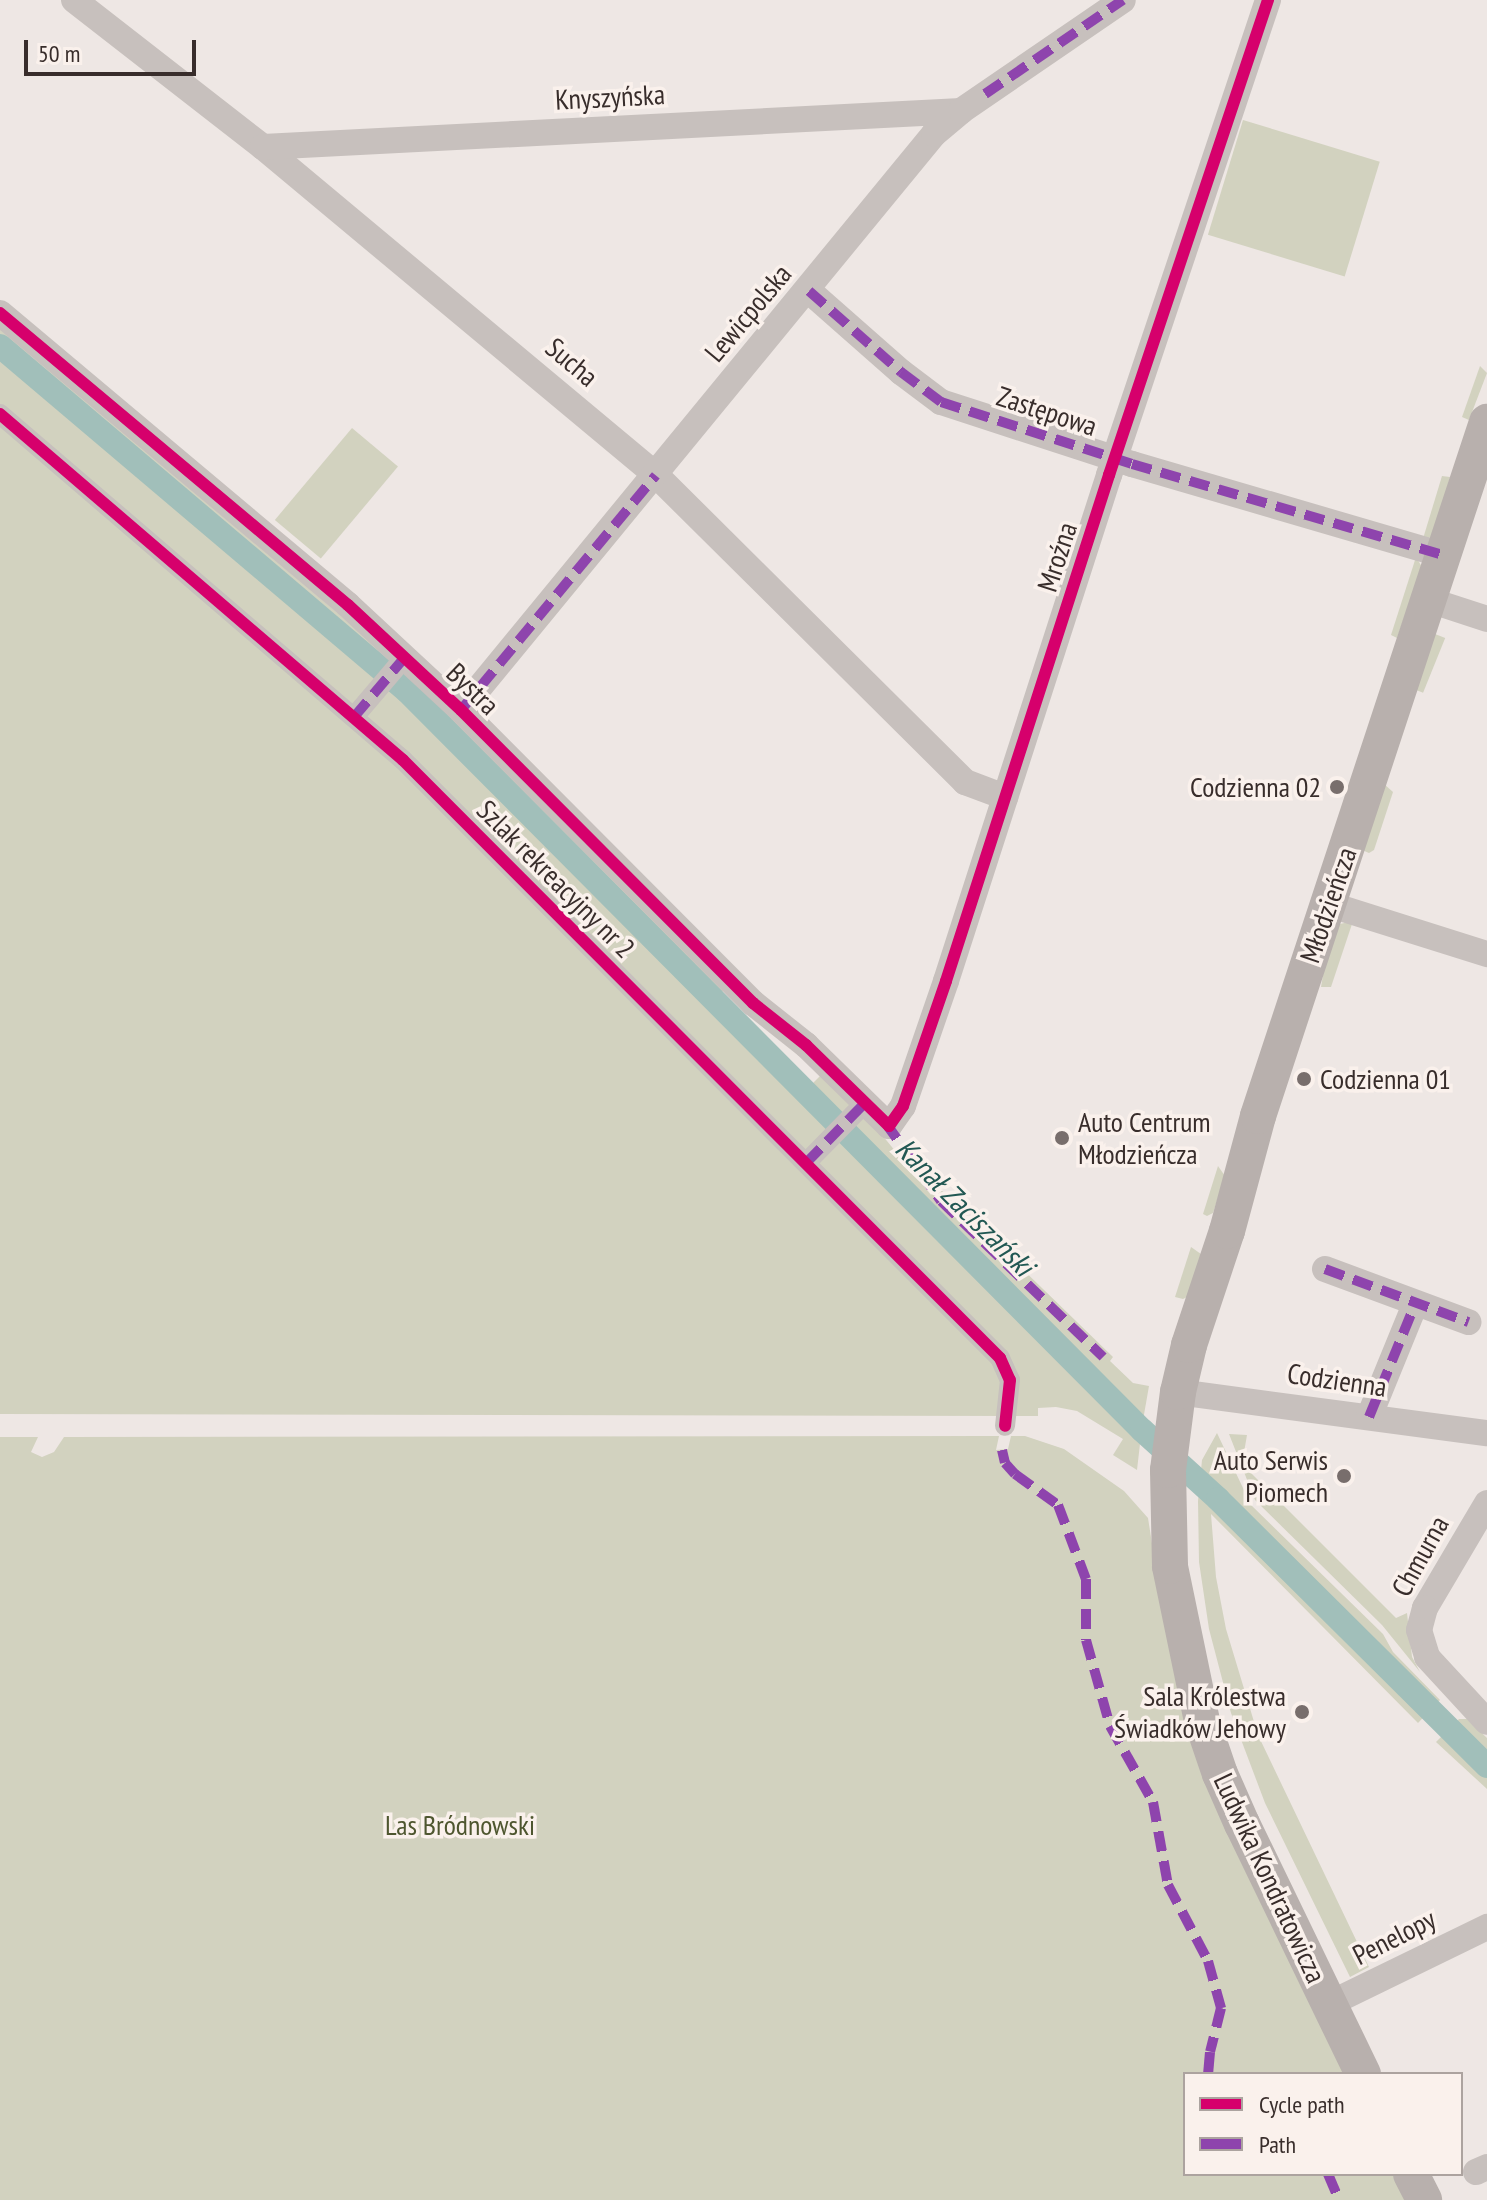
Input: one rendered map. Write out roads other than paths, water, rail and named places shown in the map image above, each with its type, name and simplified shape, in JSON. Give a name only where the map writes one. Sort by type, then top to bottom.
[{"type":"main road","name":"Młodzieńcza","points":[[1175,1408],[1258,1116],[1487,422]]},
{"type":"main road","name":"Ludwika Kondratowicza","points":[[1175,1408],[1168,1470],[1170,1566],[1188,1667],[1202,1721],[1231,1799],[1362,2072]]},
{"type":"main road","points":[[1412,2176],[1424,2200]]},
{"type":"street","name":"Sucha","points":[[74,0],[167,76],[263,147],[656,475],[965,782],[1005,797]]},
{"type":"street","name":"Lewicpolska","points":[[461,710],[809,291],[934,134],[961,111],[1123,0]]},
{"type":"street","name":"Mroźna","points":[[889,1126],[903,1106],[1268,0]]},
{"type":"street","name":"Knyszyńska","points":[[263,147],[961,111]]},
{"type":"street","name":"Zastępowa","points":[[809,291],[901,372],[941,402],[1115,458],[1443,555]]},
{"type":"street","name":"Bystra","points":[[0,313],[296,558],[400,662],[461,710],[753,1003],[798,1038],[858,1110],[889,1126]]},
{"type":"street","name":"Szlak rekreacyjny nr 2","points":[[0,414],[417,773],[1003,1361],[1010,1380],[1005,1426]]},
{"type":"street","points":[[1429,600],[1487,619]]},
{"type":"street","points":[[354,717],[400,662]]},
{"type":"street","points":[[1328,904],[1487,954]]},
{"type":"street","points":[[806,1163],[858,1110]]},
{"type":"street","points":[[1325,1269],[1468,1322]]},
{"type":"street","points":[[1369,1417],[1415,1304]]},
{"type":"street","name":"Codzienna","points":[[1175,1408],[1369,1417],[1487,1433]]},
{"type":"street","name":"Chmurna","points":[[1487,1503],[1420,1618],[1420,1643],[1427,1657],[1487,1722]]},
{"type":"street","name":"Penelopy","points":[[1329,2004],[1487,1927]]},
{"type":"waterway","name":"Kanał Zaciszański","points":[[0,346],[407,691],[1142,1430],[1218,1499],[1487,1766]]},
{"type":"place","name":"Codzienna 02","points":[[1337,787]]},
{"type":"place","name":"Codzienna 01","points":[[1304,1079]]},
{"type":"place","name":"Auto Centrum Młodzieńcza","points":[[1062,1138]]},
{"type":"place","name":"Auto Serwis Piomech","points":[[1344,1476]]},
{"type":"place","name":"Sala Królestwa Świadków Jehowy","points":[[1302,1712]]},
{"type":"park label","name":"Las Bródnowski","points":[[460,1825]]}]
